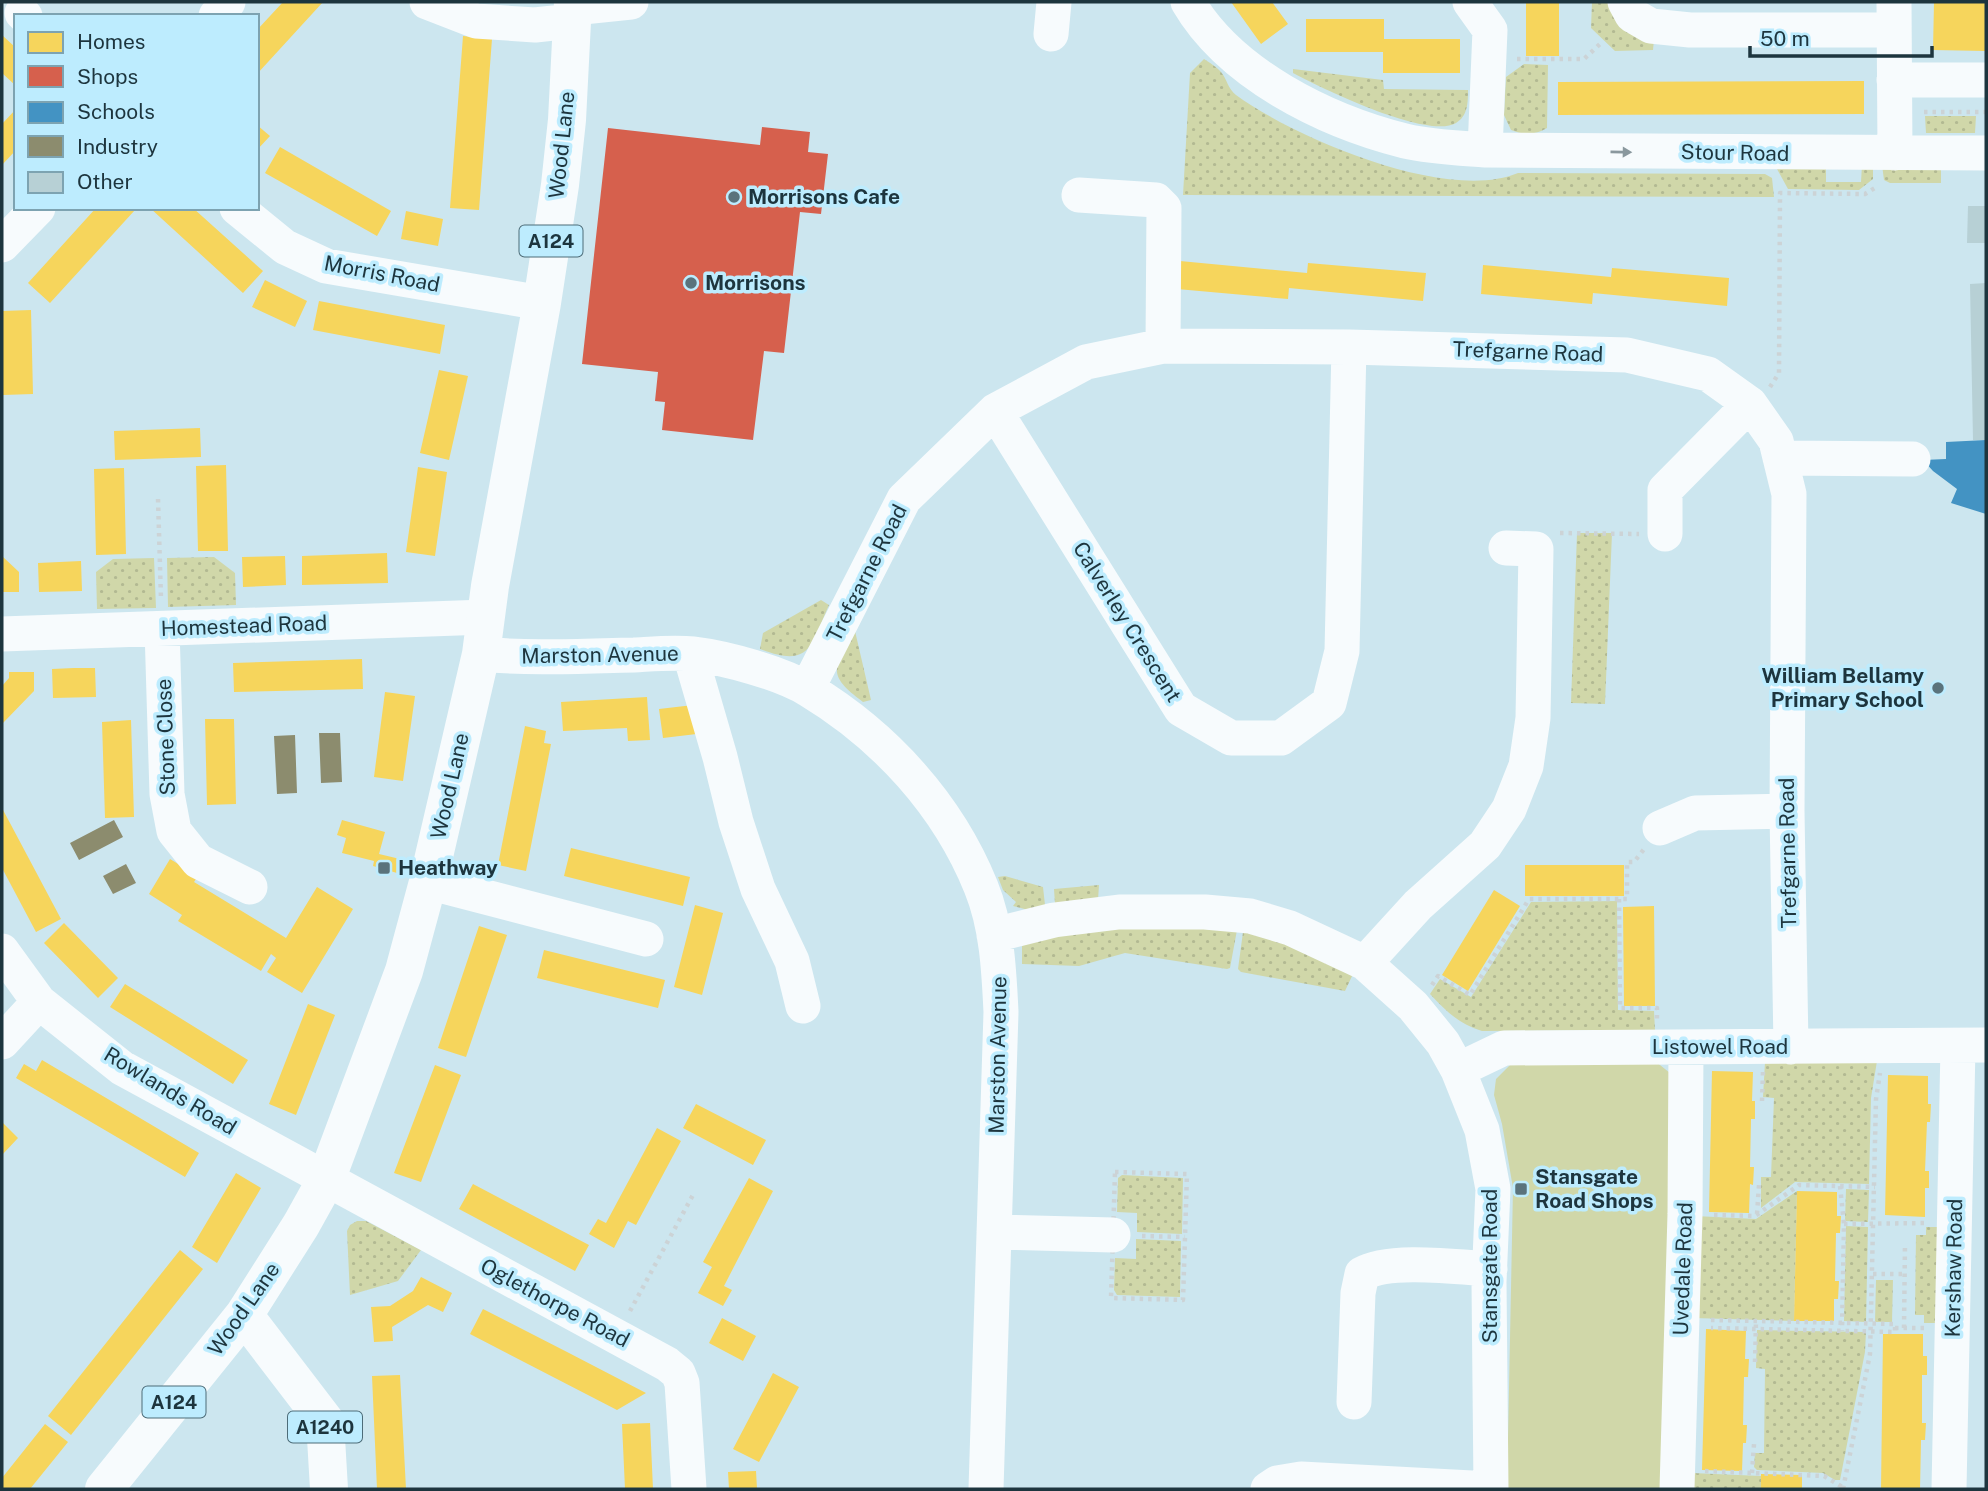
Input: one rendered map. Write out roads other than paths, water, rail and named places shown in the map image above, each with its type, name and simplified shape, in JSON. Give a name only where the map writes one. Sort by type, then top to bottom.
[{"type":"main road","name":"Wood Lane","points":[[104,1489],[244,1315],[301,1226],[326,1180],[404,971],[428,882],[481,654],[542,303],[567,120],[572,11]]},
{"type":"main road","name":"A1240","points":[[244,1315],[325,1421],[329,1489]]},
{"type":"street","points":[[427,2],[476,22],[535,25],[572,11],[632,2]]},
{"type":"street","name":"Stour Road","points":[[1188,2],[1205,27],[1230,54],[1291,96],[1342,120],[1404,141],[1485,150],[1986,153]]},
{"type":"street","points":[[1471,2],[1490,30],[1485,150]]},
{"type":"street","points":[[1625,2],[1632,15],[1651,26],[1690,30],[1894,16],[1895,153]]},
{"type":"street","points":[[1894,80],[1986,80]]},
{"type":"street","points":[[1079,195],[1156,200],[1164,208],[1163,346]]},
{"type":"street","points":[[2,245],[36,210]]},
{"type":"street","name":"Morris Road","points":[[239,210],[285,247],[326,266],[542,303]]},
{"type":"street","name":"Trefgarne Road","points":[[807,689],[904,499],[995,411],[1086,362],[1163,346],[1349,346],[1627,355],[1708,374],[1750,404],[1776,441],[1789,494],[1787,811],[1791,1047]]},
{"type":"street","name":"Calverley Crescent","points":[[995,411],[1181,709],[1231,738],[1281,738],[1329,703],[1342,651],[1349,346]]},
{"type":"street","points":[[1665,534],[1665,490],[1750,404]]},
{"type":"street","points":[[1780,458],[1913,459]]},
{"type":"street","points":[[1365,963],[1418,905],[1485,845],[1510,809],[1526,766],[1533,718],[1521,549]]},
{"type":"street","name":"Homestead Road","points":[[2,634],[486,617]]},
{"type":"street","name":"Stone Close","points":[[162,629],[167,793],[174,831],[198,861],[250,887]]},
{"type":"street","name":"Marston Avenue","points":[[481,654],[514,657],[690,654],[752,667],[807,689],[853,721],[894,757],[933,799],[961,844],[982,889],[994,935],[1001,1012],[986,1489]]},
{"type":"street","points":[[690,654],[736,822],[758,889],[792,961],[803,1006]]},
{"type":"street","points":[[1660,828],[1695,813],[1787,811]]},
{"type":"street","points":[[428,882],[646,939]]},
{"type":"street","name":"Stansgate Road","points":[[994,935],[1054,920],[1119,912],[1205,912],[1250,916],[1290,928],[1365,963],[1416,1010],[1443,1043],[1458,1070],[1482,1130],[1493,1189],[1490,1269],[1491,1489]]},
{"type":"street","name":"Rowlands Road","points":[[2,951],[39,1002],[122,1068],[326,1180]]},
{"type":"street","points":[[2,1041],[39,1002]]},
{"type":"street","name":"Listowel Road","points":[[1458,1070],[1504,1048],[1972,1045]]},
{"type":"street","name":"Kershaw Road","points":[[1949,1489],[1955,1224],[1971,1183],[1972,1045]]},
{"type":"street","name":"Uvedale Road","points":[[1672,1048],[1685,1214],[1677,1479]]},
{"type":"street","name":"Oglethorpe Road","points":[[326,1180],[667,1364],[678,1373],[682,1383],[689,1489]]},
{"type":"street","points":[[994,1232],[1125,1236]]},
{"type":"street","points":[[1354,1402],[1358,1293],[1362,1274],[1373,1267],[1425,1265],[1490,1269]]},
{"type":"street","points":[[1268,1489],[1277,1483],[1301,1479],[1373,1486],[1491,1489]]},
{"type":"place","name":"Morrisons Cafe","points":[[734,197]]},
{"type":"place","name":"Morrisons","points":[[691,283]]},
{"type":"place","name":"William Bellamy Primary School","points":[[1938,688]]},
{"type":"place","name":"Heathway","points":[[384,868]]},
{"type":"place","name":"Stansgate Road Shops","points":[[1521,1189]]}]
